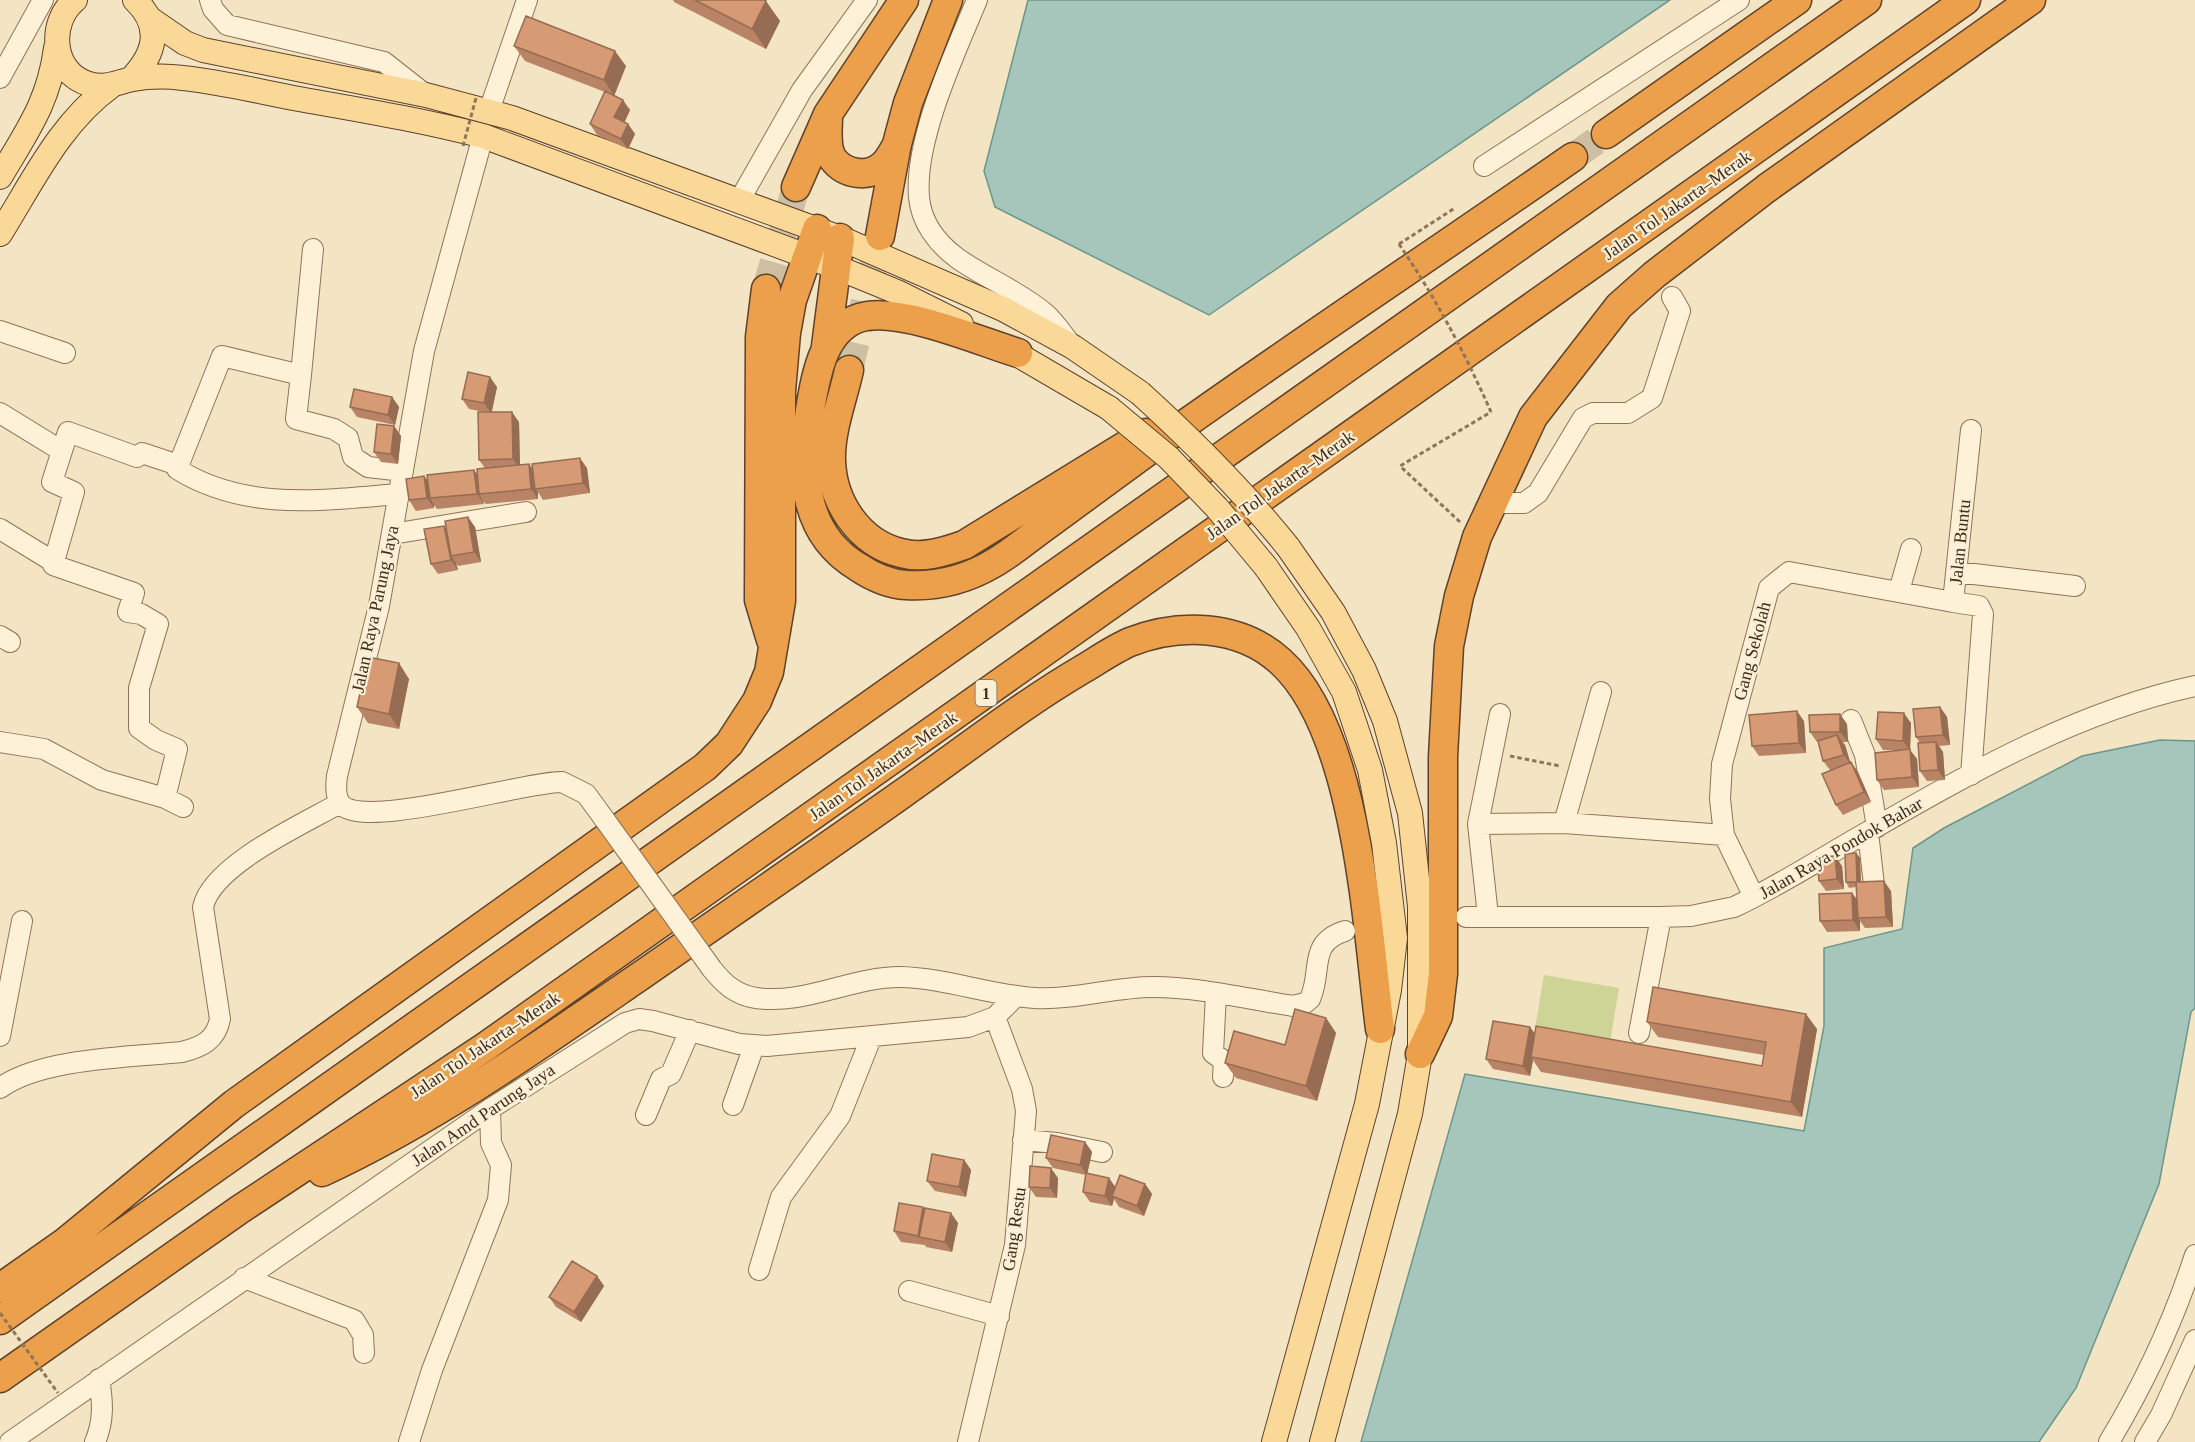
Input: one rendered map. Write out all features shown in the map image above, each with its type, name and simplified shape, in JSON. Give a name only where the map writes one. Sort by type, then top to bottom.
[{"type":"highway","points":[[796,187],[828,114],[904,0]]},
{"type":"highway","points":[[880,236],[897,144],[916,78],[948,0]]},
{"type":"highway","points":[[1606,134],[1797,0]]},
{"type":"highway","points":[[0,1320],[1867,0]]},
{"type":"highway","name":"Jalan Tol Jakarta–Merak","points":[[0,1378],[239,1210],[485,1047],[1966,0]]},
{"type":"highway","points":[[1420,1054],[1438,1016],[1443,974],[1443,757],[1449,646],[1459,596],[1476,537],[1533,417],[1618,306],[1654,275],[1767,188],[2031,0]]},
{"type":"highway","points":[[828,114],[828,144],[832,158],[848,172],[870,173],[884,164],[897,144]]},
{"type":"highway","points":[[828,234],[836,267],[826,346],[814,392],[804,459],[805,485],[819,528],[844,557],[872,576],[896,584],[921,586],[945,584],[995,563],[1172,434],[1573,157]]},
{"type":"highway","points":[[0,1288],[64,1243],[234,1104],[705,767],[729,744],[757,701],[769,672],[772,642],[781,601],[781,391],[786,333],[792,300],[806,256],[828,234]]},
{"type":"highway","points":[[766,290],[760,337],[759,600],[772,642]]},
{"type":"highway","points":[[826,346],[845,324],[856,319],[879,315],[920,322],[1018,353]]},
{"type":"highway","points":[[849,370],[831,459],[834,485],[841,503],[865,535],[884,547],[902,554],[921,555],[964,545],[1117,450],[1340,319]]},
{"type":"highway","points":[[239,1210],[392,1138],[541,1044],[902,794],[1039,695],[1128,643],[1191,629],[1231,632],[1265,649],[1282,662],[1304,690],[1335,752],[1358,858],[1380,1029]]},
{"type":"highway","points":[[626,948],[902,794]]},
{"type":"main road","points":[[0,177],[42,106],[53,72],[57,27],[66,8],[75,0]]},
{"type":"main road","points":[[135,0],[150,19],[185,43],[203,50],[426,95],[483,104],[828,234],[1004,309],[1073,347],[1140,393],[1218,466],[1288,547],[1333,612],[1364,670],[1401,773],[1410,813],[1420,907],[1420,1054],[1396,1174],[1322,1442]]},
{"type":"main road","points":[[0,234],[65,128],[92,100],[121,83],[146,63],[153,42],[150,19]]},
{"type":"main road","points":[[56,48],[67,70],[87,84],[183,78],[431,123],[473,141],[836,267],[897,292],[1018,353],[1109,408],[1169,458],[1217,508],[1266,567],[1308,628],[1344,692],[1370,770],[1384,843],[1395,938],[1389,990],[1367,1104],[1274,1442]]},
{"type":"street","points":[[0,78],[6,57],[43,0]]},
{"type":"street","points":[[210,0],[213,9],[227,25],[384,62],[426,95]]},
{"type":"street","points":[[483,104],[527,0]]},
{"type":"street","points":[[739,201],[802,90],[867,0]]},
{"type":"street","points":[[977,0],[950,63],[930,124],[919,180],[923,215],[929,230],[941,245],[957,258],[1047,315],[1073,347]]},
{"type":"street","points":[[1484,166],[1739,0]]},
{"type":"street","name":"Jalan Raya Parung Jaya","points":[[340,803],[337,776],[379,606],[424,351],[473,141]]},
{"type":"street","points":[[314,249],[296,419],[334,429],[348,438],[353,457],[368,467],[403,471]]},
{"type":"street","points":[[1491,502],[1524,503],[1538,494],[1583,418],[1593,413],[1628,413],[1652,398],[1680,311],[1672,297]]},
{"type":"street","points":[[0,331],[65,353]]},
{"type":"street","points":[[301,375],[222,356],[177,469],[203,485],[279,502],[399,494]]},
{"type":"street","points":[[0,413],[57,448]]},
{"type":"street","name":"Jalan Buntu","points":[[1971,430],[1953,602],[1979,606],[1983,614],[1971,775]]},
{"type":"street","points":[[165,798],[177,749],[156,740],[139,728],[139,688],[158,624],[141,614],[128,612],[134,593],[53,565],[74,492],[52,482],[69,432],[137,457],[142,453],[178,465]]},
{"type":"street","points":[[392,534],[526,512]]},
{"type":"street","points":[[0,529],[49,559]]},
{"type":"street","points":[[1899,591],[1911,549]]},
{"type":"street","name":"Gang Sekolah","points":[[1754,897],[1725,836],[1720,799],[1722,764],[1769,588],[1789,572],[1953,602]]},
{"type":"street","points":[[1957,572],[2075,586]]},
{"type":"street","name":"Jalan Raya Pondok Bahar","points":[[1466,917],[1661,917],[1715,912],[1754,897],[1971,775],[2080,722],[2155,694],[2195,686]]},
{"type":"street","points":[[1564,823],[1601,692]]},
{"type":"street","points":[[1488,916],[1478,824],[1500,714]]},
{"type":"street","points":[[1851,720],[1864,755],[1872,829],[1874,885]]},
{"type":"street","points":[[0,742],[44,749],[102,780],[165,798],[183,807]]},
{"type":"street","points":[[0,1088],[16,1077],[42,1068],[182,1052],[196,1048],[213,1037],[220,1019],[203,907],[209,890],[258,851],[340,803],[356,811],[410,810],[551,782],[562,782],[586,794],[723,983],[738,993],[756,998],[798,996],[866,979],[900,977],[959,983],[1016,997],[1057,999],[1152,987],[1293,1006],[1305,1003],[1313,992],[1318,954],[1322,945],[1336,934],[1345,931]]},
{"type":"street","points":[[1478,824],[1564,823],[1725,836]]},
{"type":"street","points":[[1639,1033],[1661,917]]},
{"type":"street","points":[[0,1036],[6,966],[22,921]]},
{"type":"street","points":[[1216,994],[1213,1053],[1224,1061],[1223,1077]]},
{"type":"street","name":"Jalan Amd Parung Jaya","points":[[10,1442],[490,1108],[625,1023],[646,1020],[754,1046],[871,1038],[968,1027],[995,1017],[1016,997]]},
{"type":"street","name":"Gang Restu","points":[[968,1442],[1015,1245],[1023,1140],[1025,1100],[995,1017]]},
{"type":"street","points":[[646,1116],[661,1079],[671,1074],[690,1030]]},
{"type":"street","points":[[759,1270],[781,1197],[835,1126],[871,1038]]},
{"type":"street","points":[[733,1104],[754,1046]]},
{"type":"street","points":[[409,1442],[432,1370],[498,1200],[501,1165],[491,1143],[490,1108]]},
{"type":"street","points":[[1023,1140],[1057,1143],[1102,1152]]},
{"type":"street","points":[[2109,1442],[2133,1401],[2184,1289],[2195,1255]]},
{"type":"street","points":[[244,1278],[354,1320],[363,1335],[364,1353]]},
{"type":"street","points":[[909,1291],[999,1316]]},
{"type":"street","points":[[2145,1442],[2162,1415],[2195,1340]]},
{"type":"street","points":[[95,1442],[101,1429],[103,1414],[99,1379]]},
{"type":"street","points":[[2133,1401],[2162,1415]]},
{"type":"path","points":[[473,141],[483,104]]},
{"type":"path","points":[[1399,244],[1430,292],[1471,366],[1491,412],[1400,466],[1476,537]]},
{"type":"path","points":[[1493,753],[1579,770]]},
{"type":"path","points":[[0,1313],[57,1393]]},
{"type":"green space","points":[[1544,975],[1619,988],[1610,1042],[1535,1029]]},
{"type":"water","points":[[1028,0],[1670,0],[1209,315],[995,207],[984,171]]},
{"type":"water","points":[[2160,740],[2195,741],[2195,1008],[2191,1012],[2159,1184],[2076,1388],[2039,1442],[1361,1442],[1465,1074],[1804,1131],[1824,1026],[1824,948],[1902,929],[1913,848],[1944,828],[2082,756]]},
{"type":"building","points":[[695,0],[764,0],[766,1],[752,29]]},
{"type":"building","points":[[526,16],[615,51],[604,80],[514,46]]},
{"type":"building","points":[[605,91],[623,100],[614,117],[628,124],[621,139],[590,124]]},
{"type":"building","points":[[468,372],[490,377],[484,403],[462,399]]},
{"type":"building","points":[[354,389],[392,397],[388,415],[350,407]]},
{"type":"building","points":[[478,412],[512,412],[513,459],[479,460]]},
{"type":"building","points":[[377,424],[394,426],[391,454],[374,452]]},
{"type":"building","points":[[580,458],[583,483],[535,489],[532,464]]},
{"type":"building","points":[[529,464],[531,489],[479,494],[477,469]]},
{"type":"building","points":[[474,470],[477,494],[430,498],[427,475]]},
{"type":"building","points":[[424,476],[427,498],[409,500],[406,479]]},
{"type":"building","points":[[468,517],[474,552],[451,556],[445,521]]},
{"type":"building","points":[[444,526],[451,560],[431,564],[424,529]]},
{"type":"building","points":[[368,657],[399,663],[389,714],[357,707]]},
{"type":"building","points":[[1940,707],[1943,735],[1916,737],[1913,709]]},
{"type":"building","points":[[1797,711],[1799,743],[1752,746],[1749,715]]},
{"type":"building","points":[[1878,712],[1904,713],[1903,741],[1876,739]]},
{"type":"building","points":[[1840,714],[1840,732],[1810,732],[1809,715]]},
{"type":"building","points":[[1837,735],[1844,755],[1823,761],[1818,741]]},
{"type":"building","points":[[1936,742],[1938,770],[1920,771],[1918,743]]},
{"type":"building","points":[[1910,749],[1912,777],[1877,780],[1875,753]]},
{"type":"building","points":[[1851,762],[1864,792],[1836,805],[1822,774]]},
{"type":"building","points":[[1856,853],[1857,882],[1846,882],[1845,854]]},
{"type":"building","points":[[1835,856],[1837,879],[1819,881],[1817,857]]},
{"type":"building","points":[[1884,881],[1886,917],[1858,918],[1856,882]]},
{"type":"building","points":[[1852,893],[1853,920],[1820,921],[1819,894]]},
{"type":"building","points":[[1653,987],[1806,1014],[1791,1102],[1531,1057],[1536,1026],[1762,1066],[1766,1042],[1647,1022]]},
{"type":"building","points":[[1295,1009],[1326,1018],[1306,1086],[1225,1063],[1234,1031],[1285,1045]]},
{"type":"building","points":[[1493,1021],[1530,1027],[1523,1066],[1486,1059]]},
{"type":"building","points":[[1051,1135],[1085,1142],[1080,1165],[1046,1158]]},
{"type":"building","points":[[932,1154],[964,1160],[959,1187],[927,1181]]},
{"type":"building","points":[[1030,1166],[1051,1168],[1050,1188],[1029,1187]]},
{"type":"building","points":[[1086,1173],[1109,1178],[1105,1196],[1083,1192]]},
{"type":"building","points":[[1120,1175],[1145,1184],[1137,1206],[1112,1196]]},
{"type":"building","points":[[899,1203],[923,1207],[918,1236],[894,1231]]},
{"type":"building","points":[[925,1208],[951,1213],[945,1242],[919,1237]]},
{"type":"building","points":[[572,1261],[597,1276],[574,1312],[549,1297]]},
{"type":"tunnel","points":[[1573,157],[1606,134]]},
{"type":"tunnel","points":[[766,289],[796,187]]},
{"type":"tunnel","points":[[849,370],[880,236]]}]
